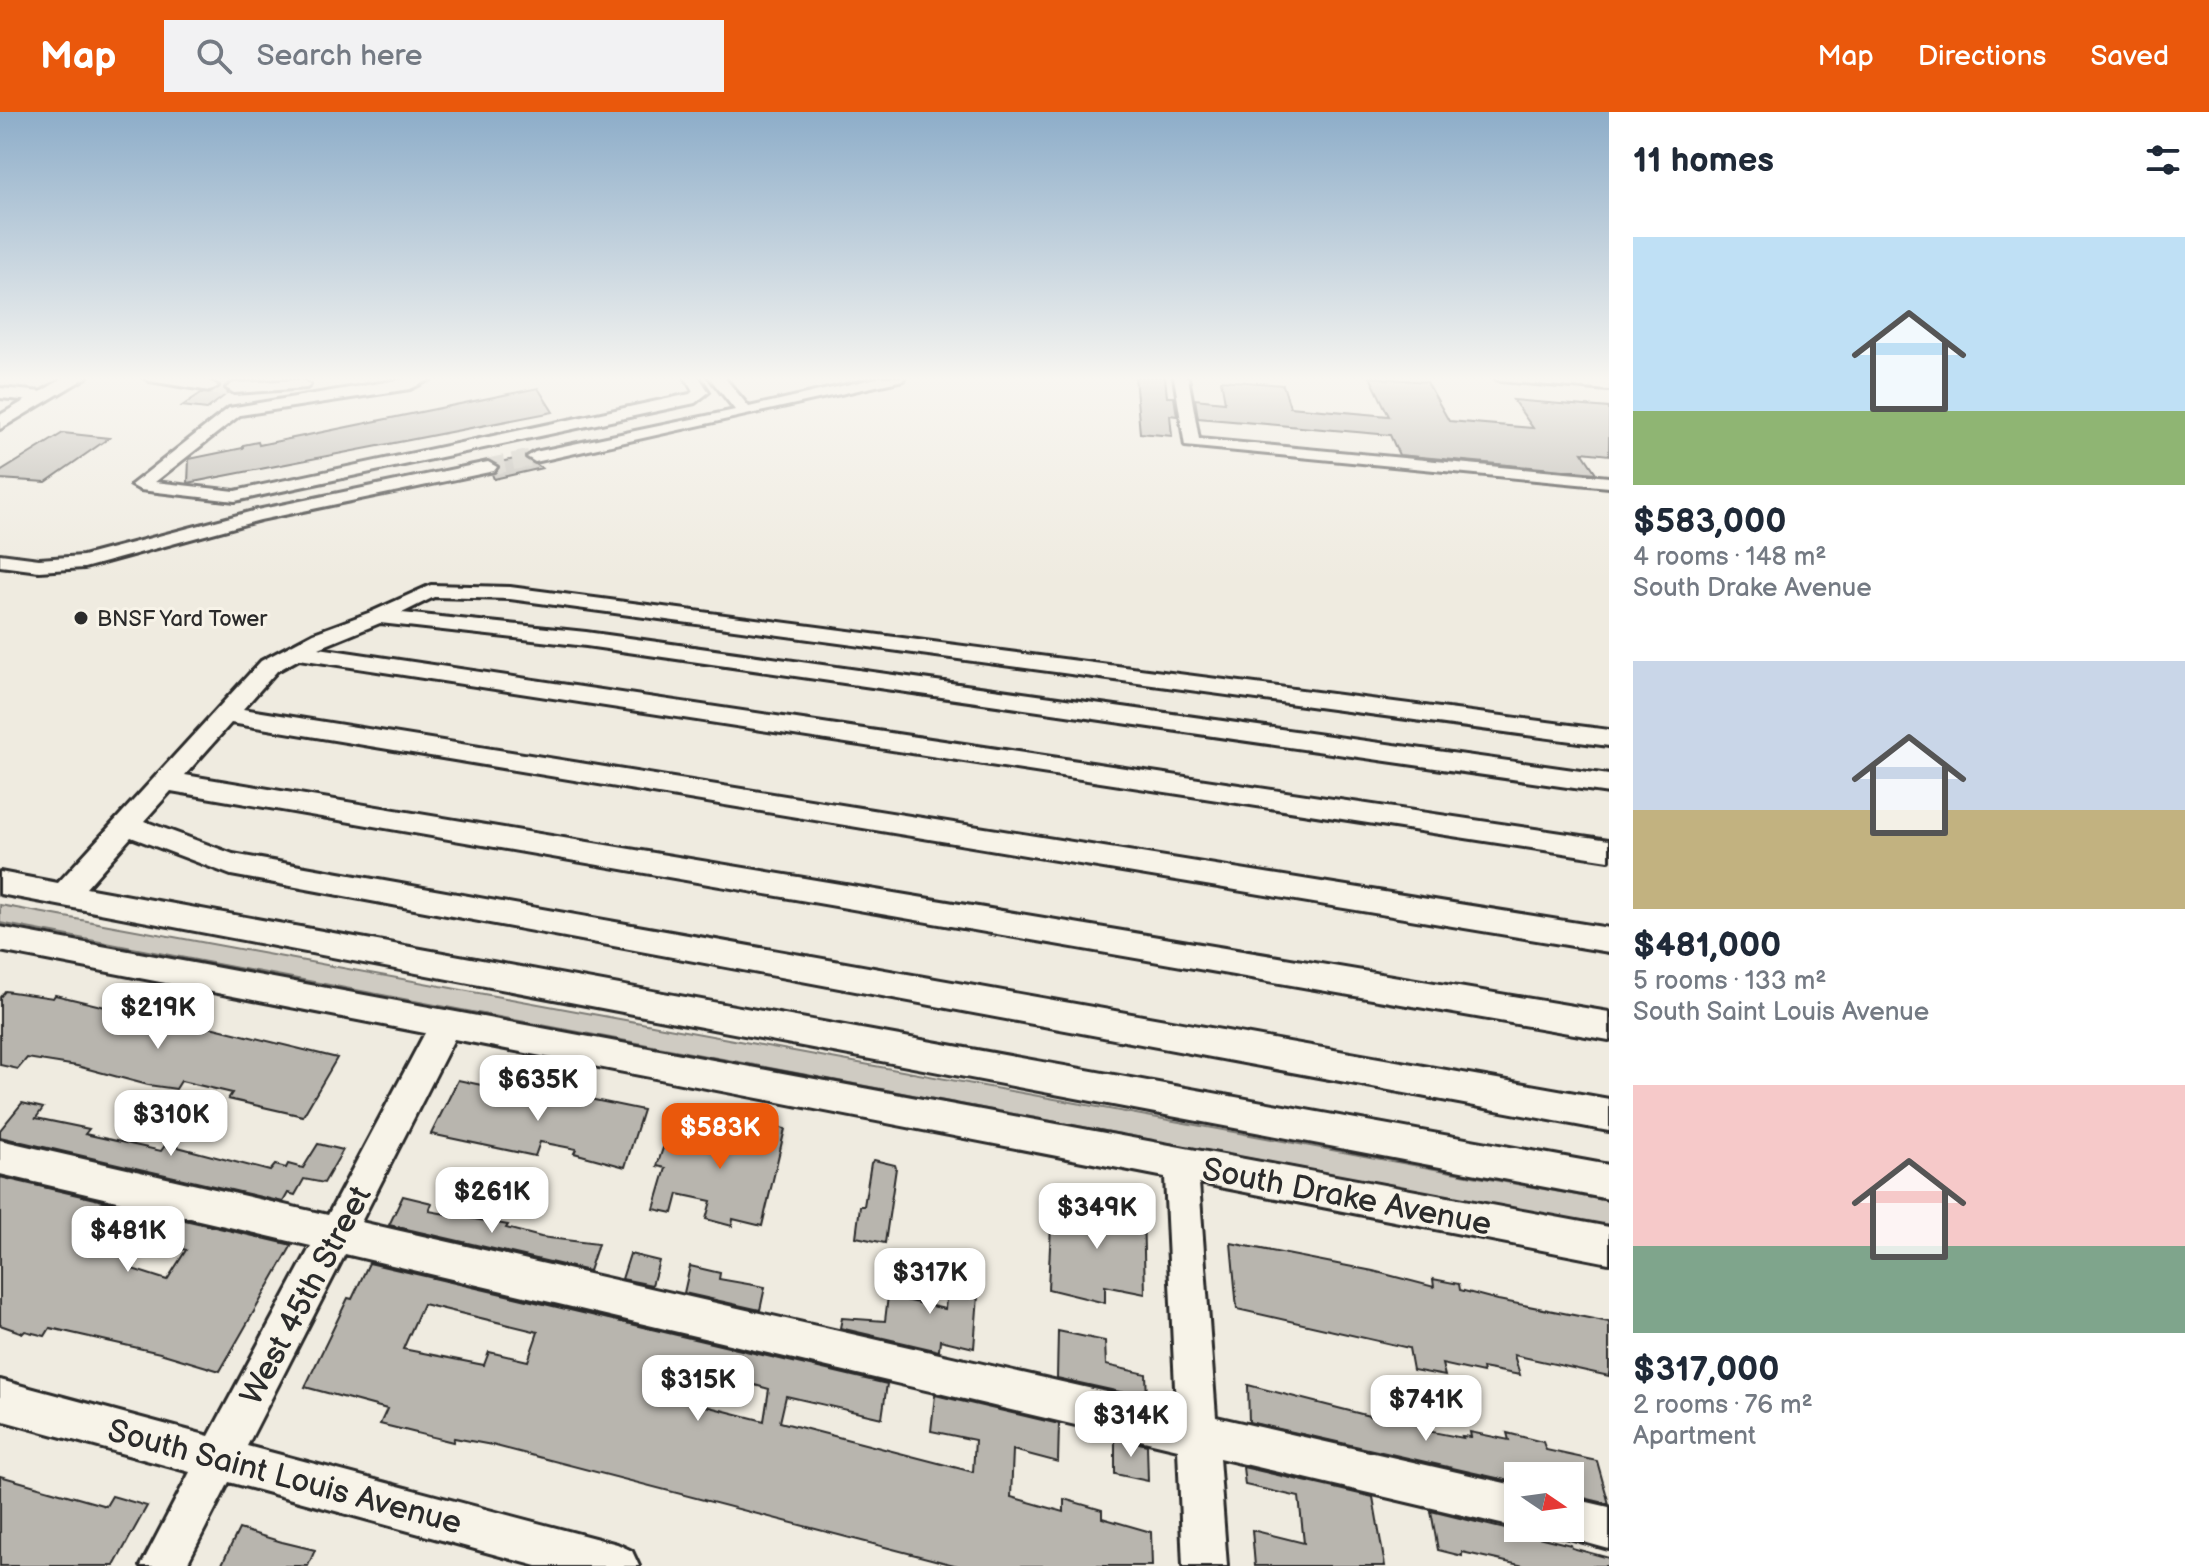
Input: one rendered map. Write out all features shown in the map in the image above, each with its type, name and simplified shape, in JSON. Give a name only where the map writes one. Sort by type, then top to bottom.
[{"type":"street","points":[[192,445],[140,485],[235,496],[475,445]]},
{"type":"street","points":[[535,457],[592,445]]},
{"type":"street","points":[[1211,445],[1609,482]]},
{"type":"street","points":[[0,560],[39,565],[84,562],[257,515],[488,467]]},
{"type":"street","points":[[64,894],[269,666],[295,651],[431,591],[510,593],[1609,738]]},
{"type":"street","points":[[378,617],[586,639],[1609,784]]},
{"type":"street","points":[[295,651],[1609,850]]},
{"type":"street","points":[[225,714],[1609,940]]},
{"type":"street","points":[[165,781],[1609,1026]]},
{"type":"street","points":[[126,825],[231,864],[1609,1115]]},
{"type":"street","points":[[0,883],[1609,1182]]},
{"type":"street","name":"South Drake Avenue","points":[[0,939],[1609,1245]]},
{"type":"street","name":"West 45th Street","points":[[163,1566],[446,1024]]},
{"type":"street","points":[[0,1157],[1504,1504]]},
{"type":"street","points":[[1181,1165],[1205,1566]]},
{"type":"street","name":"South Saint Louis Avenue","points":[[0,1400],[617,1566]]},
{"type":"street","points":[[1584,1522],[1609,1528]]},
{"type":"shaded area","points":[[0,905],[1609,1201],[1609,1226],[0,923]]},
{"type":"building","points":[[44,445],[99,445],[46,482],[0,479],[0,472]]},
{"type":"building","points":[[244,445],[384,445],[188,483],[189,459],[243,448]]},
{"type":"building","points":[[1394,445],[1609,445],[1609,455],[1582,452],[1596,473],[1399,455]]},
{"type":"building","points":[[524,457],[542,468],[494,479],[492,474],[500,466],[495,463]]},
{"type":"building","points":[[5,991],[53,998],[55,995],[122,1011],[128,1004],[150,1008],[143,1018],[189,1028],[196,1025],[214,1028],[337,1058],[303,1116],[228,1099],[232,1093],[181,1081],[176,1089],[148,1085],[77,1066],[27,1058],[18,1069],[0,1065],[0,997]]},
{"type":"building","points":[[458,1080],[562,1102],[565,1094],[643,1110],[625,1167],[574,1153],[576,1149],[540,1142],[535,1156],[431,1134]]},
{"type":"building","points":[[22,1103],[43,1108],[36,1118],[89,1129],[85,1134],[161,1151],[166,1144],[270,1171],[275,1165],[303,1168],[318,1144],[343,1150],[324,1183],[304,1179],[295,1195],[288,1193],[283,1202],[0,1137],[0,1130]]},
{"type":"building","points":[[674,1115],[697,1121],[694,1129],[754,1144],[759,1123],[785,1129],[762,1226],[733,1219],[732,1226],[706,1219],[711,1201],[678,1194],[673,1213],[654,1209],[666,1168],[657,1166]]},
{"type":"building","points":[[874,1160],[895,1165],[896,1168],[885,1243],[856,1237],[860,1206],[864,1206]]},
{"type":"building","points":[[0,1177],[292,1245],[220,1371],[160,1353],[50,1328],[45,1336],[0,1325]],"holes":[[[147,1240],[186,1250],[167,1280],[129,1268]]]},
{"type":"building","points":[[403,1196],[432,1203],[429,1211],[508,1225],[506,1228],[541,1237],[598,1244],[589,1271],[389,1225]]},
{"type":"building","points":[[1110,1203],[1143,1210],[1145,1294],[1105,1286],[1105,1303],[1048,1289],[1052,1204],[1082,1211],[1082,1206],[1110,1212]]},
{"type":"building","points":[[1231,1243],[1373,1271],[1434,1287],[1433,1279],[1459,1284],[1460,1290],[1498,1300],[1609,1322],[1609,1376],[1514,1355],[1520,1375],[1482,1368],[1483,1373],[1442,1364],[1445,1376],[1413,1370],[1409,1348],[1237,1309]]},
{"type":"building","points":[[630,1254],[659,1261],[652,1285],[622,1279]]},
{"type":"building","points":[[369,1263],[887,1384],[882,1418],[786,1396],[780,1422],[973,1472],[975,1440],[931,1431],[935,1395],[1059,1424],[1058,1462],[1013,1450],[1011,1497],[1064,1512],[1064,1499],[1102,1510],[1102,1518],[1151,1532],[1152,1566],[958,1566],[492,1445],[454,1438],[453,1442],[380,1424],[387,1409],[305,1387],[348,1298],[352,1299]],"holes":[[[423,1304],[538,1332],[528,1361],[489,1352],[484,1365],[403,1349]],[[686,1366],[769,1389],[764,1421],[678,1399]]]},
{"type":"building","points":[[950,1263],[980,1269],[974,1348],[940,1340],[939,1351],[840,1328],[842,1318],[885,1321],[888,1296],[945,1309]]},
{"type":"building","points":[[690,1266],[720,1273],[719,1279],[765,1287],[760,1310],[684,1293]]},
{"type":"building","points":[[1058,1331],[1105,1341],[1106,1365],[1146,1374],[1147,1398],[1057,1378]]},
{"type":"building","points":[[1248,1385],[1385,1420],[1384,1416],[1420,1424],[1422,1430],[1463,1438],[1471,1437],[1470,1432],[1509,1440],[1507,1433],[1543,1442],[1546,1450],[1597,1461],[1609,1504],[1584,1498],[1584,1462],[1504,1462],[1504,1480],[1249,1422]]},
{"type":"building","points":[[1115,1437],[1147,1445],[1148,1481],[1115,1474]]},
{"type":"building","points":[[1243,1467],[1373,1497],[1385,1566],[1255,1566],[1252,1530],[1304,1543],[1299,1497],[1245,1485]]},
{"type":"building","points":[[0,1476],[106,1506],[112,1496],[147,1506],[114,1566],[0,1566]]},
{"type":"building","points":[[1431,1511],[1504,1529],[1504,1542],[1559,1542],[1571,1545],[1572,1548],[1609,1558],[1609,1566],[1524,1566],[1462,1552],[1462,1556],[1438,1550]]},
{"type":"building","points":[[239,1529],[315,1550],[308,1566],[221,1566]]},
{"type":"tunnel","points":[[488,467],[535,457]]},
{"type":"place","name":"BNSF Yard Tower","points":[[81,618]]}]
